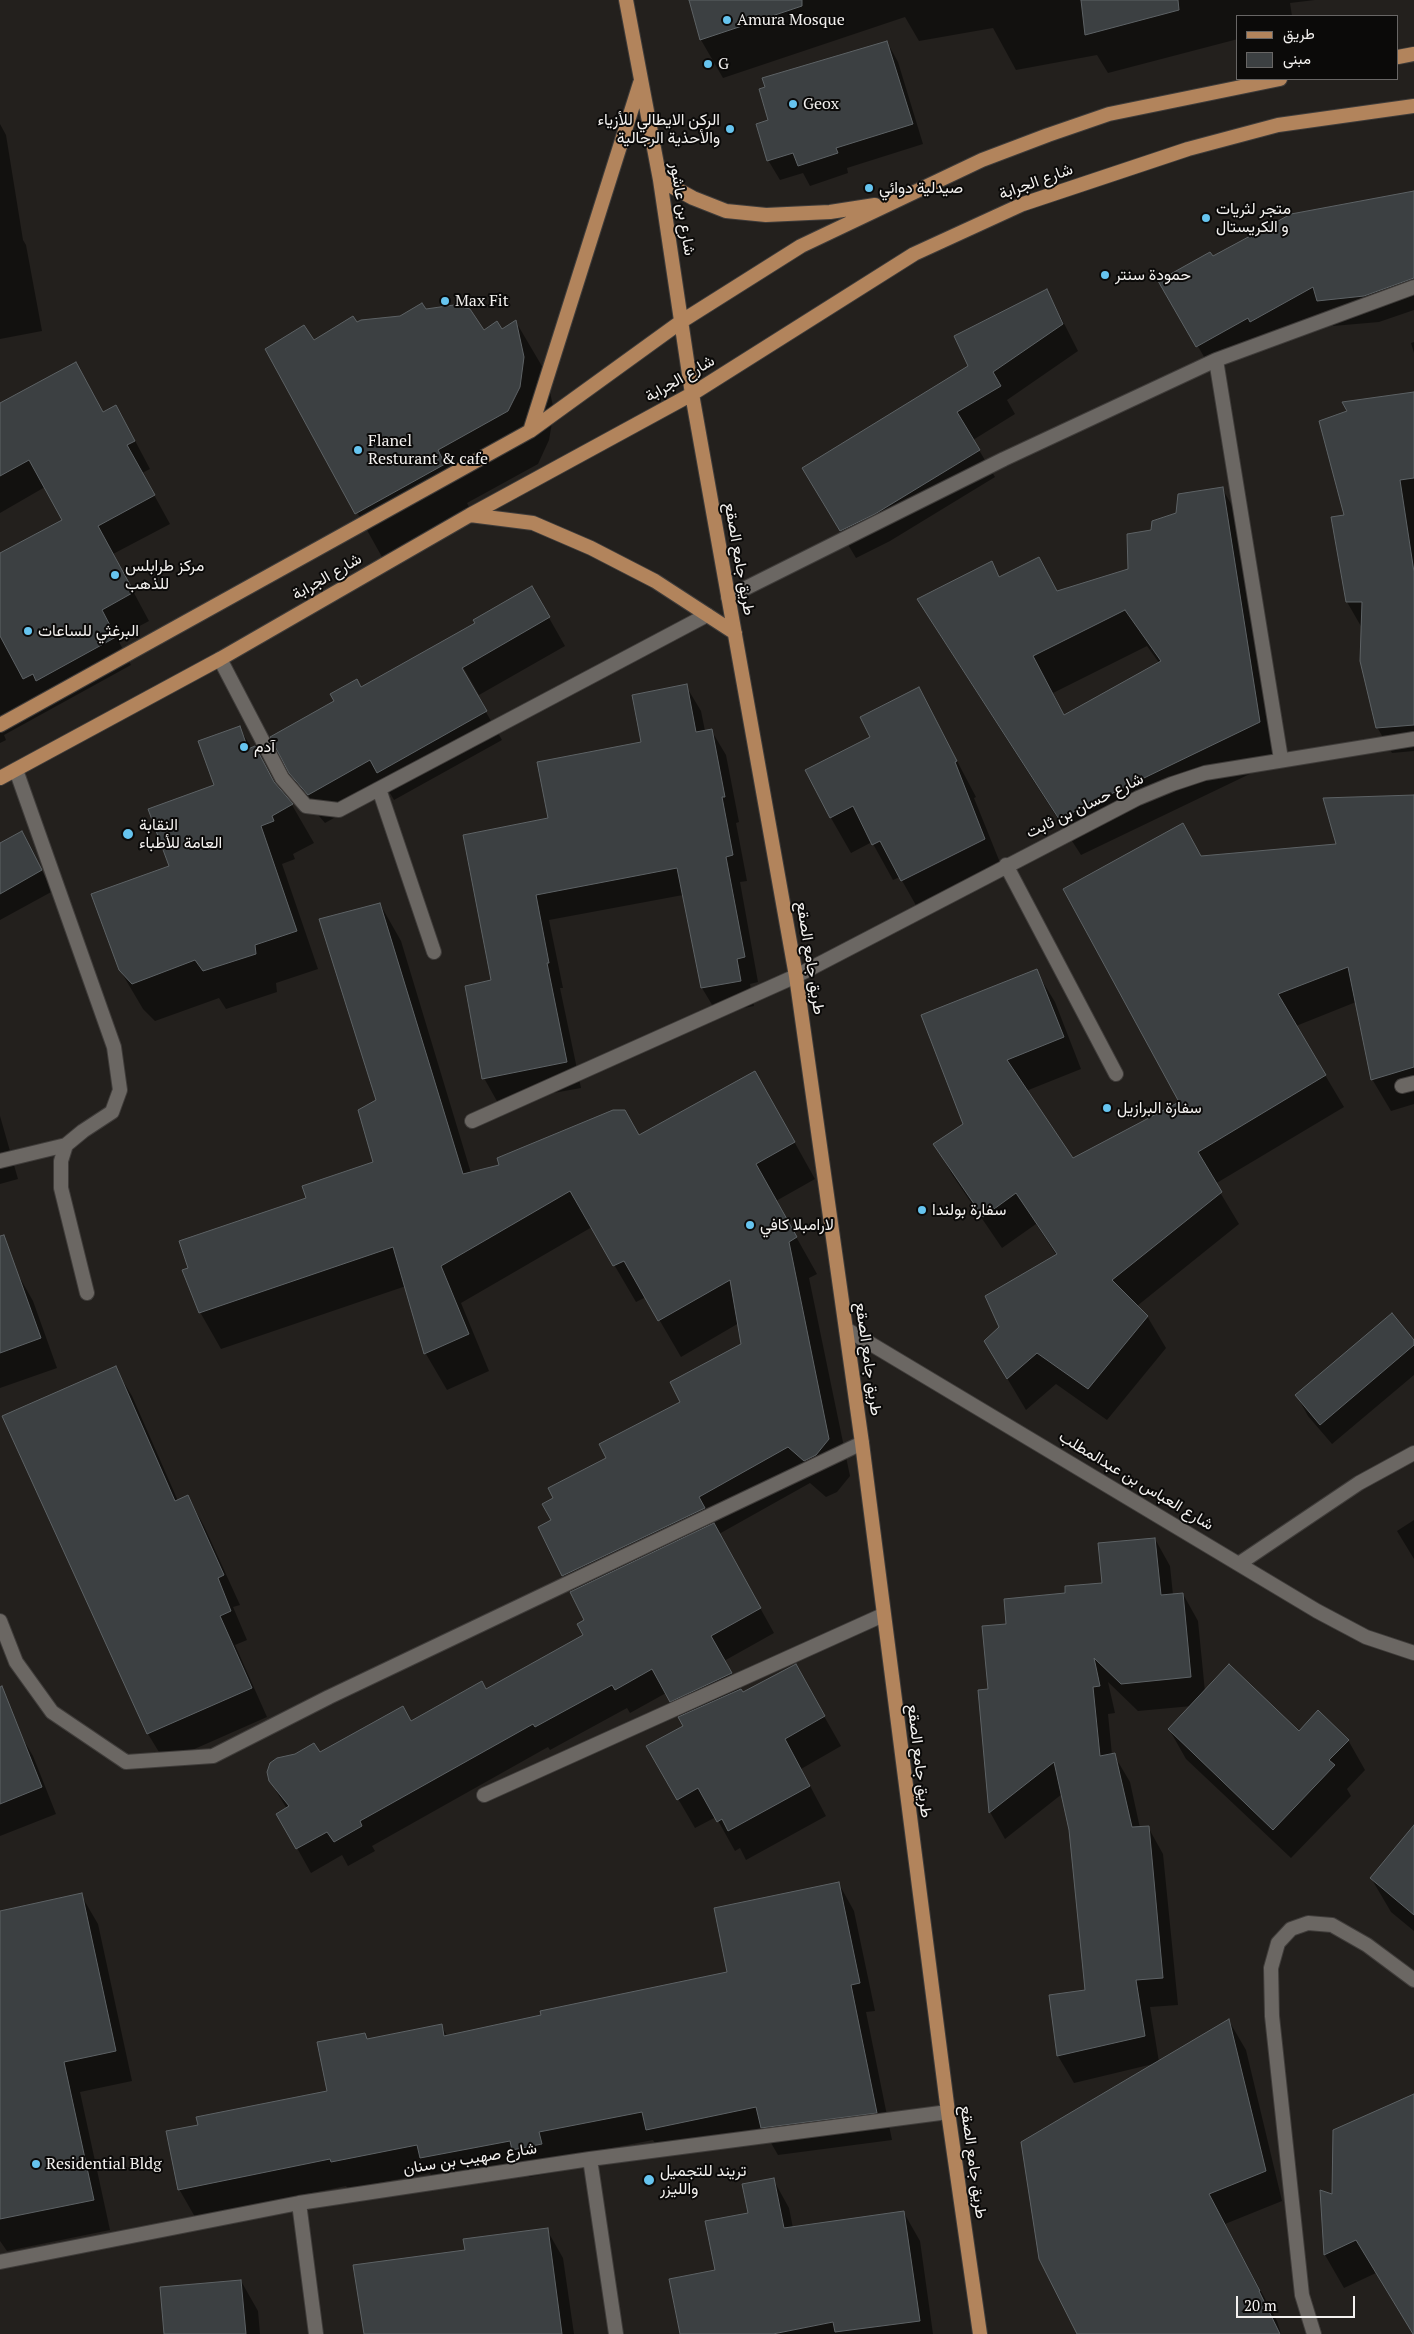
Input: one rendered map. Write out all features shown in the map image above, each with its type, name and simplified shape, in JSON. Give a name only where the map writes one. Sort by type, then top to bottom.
[{"type":"main road","name":"شارع بن عاشور","points":[[626,0],[660,180],[692,394]]},
{"type":"main road","points":[[1399,57],[1414,54]]},
{"type":"main road","points":[[530,431],[641,80]]},
{"type":"main road","name":"شارع الجرابة","points":[[0,725],[530,431],[682,321],[801,246],[888,203],[982,160],[1109,114],[1275,80]]},
{"type":"main road","name":"شارع الجرابة","points":[[0,778],[220,658],[470,515],[692,394],[914,254],[1023,204],[1188,148],[1278,125],[1414,106]]},
{"type":"main road","points":[[660,180],[693,198],[726,211],[766,214],[830,212],[888,203]]},
{"type":"main road","name":"طريق جامع الصقع","points":[[692,394],[796,976],[862,1443],[948,2112],[980,2334]]},
{"type":"main road","points":[[470,515],[533,523],[591,548],[655,581],[734,633]]},
{"type":"street","points":[[728,597],[1013,454],[1216,360],[1414,287]]},
{"type":"street","points":[[1216,360],[1281,759]]},
{"type":"street","points":[[220,658],[282,778],[306,806],[339,810],[707,615]]},
{"type":"street","name":"شارع حسان بن ثابت","points":[[472,1121],[796,976],[1138,798],[1172,784],[1205,773],[1281,759],[1414,739]]},
{"type":"street","points":[[0,1161],[66,1145],[112,1112],[120,1090],[114,1047],[16,770]]},
{"type":"street","points":[[379,789],[434,952]]},
{"type":"street","points":[[1006,866],[1116,1074]]},
{"type":"street","points":[[66,1145],[61,1161],[61,1188],[87,1293]]},
{"type":"street","name":"شارع العباس بن عبدالمطلب","points":[[846,1329],[1240,1563],[1317,1611],[1366,1637],[1414,1653]]},
{"type":"street","points":[[0,1621],[16,1662],[52,1712],[126,1762],[213,1756],[329,1697],[862,1443]]},
{"type":"street","points":[[1240,1563],[1358,1482],[1414,1452]]},
{"type":"street","points":[[484,1795],[883,1616]]},
{"type":"street","points":[[1314,2334],[1302,2295],[1272,2016],[1271,1968],[1278,1943],[1291,1929],[1308,1923],[1332,1925],[1367,1945],[1414,1980]]},
{"type":"street","name":"شارع صهيب بن سنان","points":[[0,2262],[299,2203],[590,2159],[948,2112]]},
{"type":"street","points":[[590,2159],[616,2334]]},
{"type":"street","points":[[299,2203],[316,2334]]},
{"type":"building","name":"Amura Mosque","points":[[689,0],[802,0],[802,6],[700,40]]},
{"type":"building","points":[[1081,0],[1178,0],[1179,10],[1085,35]]},
{"type":"building","points":[[887,41],[913,124],[836,148],[838,153],[798,166],[793,153],[767,161],[756,124],[768,120],[759,89],[765,87],[762,78]]},
{"type":"building","points":[[1414,191],[1414,278],[1364,296],[1317,301],[1313,287],[1250,322],[1248,318],[1196,347],[1158,281],[1210,252],[1213,256],[1291,214]]},
{"type":"building","points":[[1047,289],[1063,324],[993,372],[1001,386],[957,412],[980,450],[875,514],[840,531],[802,468],[968,366],[954,336]]},
{"type":"building","points":[[422,303],[426,309],[454,305],[470,309],[484,330],[497,321],[502,329],[516,320],[524,357],[520,387],[508,411],[438,450],[445,464],[355,514],[265,349],[304,325],[314,340],[353,316],[357,322],[400,316]]},
{"type":"building","points":[[76,362],[103,412],[116,405],[135,441],[127,445],[155,495],[98,526],[134,592],[102,610],[116,637],[36,681],[33,674],[23,679],[0,636],[0,553],[62,520],[29,460],[0,476],[0,403]]},
{"type":"building","points":[[1414,392],[1414,478],[1400,480],[1414,572],[1414,725],[1376,728],[1360,661],[1362,602],[1346,602],[1331,517],[1344,515],[1319,421],[1347,411],[1342,402]]},
{"type":"building","points":[[1223,487],[1260,722],[1059,819],[917,599],[992,561],[999,577],[1039,557],[1057,591],[1128,569],[1127,534],[1151,530],[1152,521],[1176,513],[1178,494]],"holes":[[[1125,610],[1161,661],[1064,715],[1033,656]]]},
{"type":"building","points":[[532,586],[550,617],[462,668],[487,711],[377,773],[370,760],[308,795],[289,773],[270,737],[334,701],[330,694],[357,679],[361,687],[475,623],[473,620]]},
{"type":"building","points":[[687,684],[696,732],[712,729],[725,797],[722,797],[733,855],[726,857],[745,957],[737,959],[741,981],[701,988],[677,868],[536,895],[549,963],[547,963],[567,1062],[482,1079],[465,986],[491,980],[463,835],[548,818],[537,762],[641,742],[632,695]]},
{"type":"building","points":[[919,687],[957,761],[955,762],[985,839],[901,881],[880,841],[872,845],[853,806],[830,818],[805,770],[870,737],[860,717]]},
{"type":"building","points":[[240,726],[248,749],[255,746],[274,782],[293,804],[272,816],[274,821],[261,826],[297,931],[255,945],[256,954],[203,971],[195,960],[132,984],[119,970],[91,894],[169,866],[148,809],[214,785],[198,741]]},
{"type":"building","points":[[1414,795],[1414,1067],[1371,1080],[1348,967],[1278,994],[1326,1075],[1198,1152],[1222,1192],[1112,1280],[1148,1316],[1088,1389],[1037,1353],[1007,1379],[984,1341],[999,1327],[985,1296],[1057,1254],[1016,1193],[983,1217],[933,1144],[963,1124],[921,1015],[1037,969],[1064,1037],[1007,1060],[1073,1158],[1179,1102],[1063,889],[1183,823],[1201,856],[1336,844],[1323,798]]},
{"type":"building","points":[[22,831],[42,870],[0,894],[0,843]]},
{"type":"building","points":[[380,903],[463,1174],[499,1165],[497,1158],[613,1110],[625,1110],[639,1135],[755,1071],[795,1142],[756,1164],[797,1237],[789,1242],[829,1439],[816,1455],[804,1461],[788,1447],[699,1497],[705,1508],[562,1576],[538,1527],[551,1520],[542,1504],[553,1498],[548,1488],[606,1458],[599,1444],[680,1402],[670,1382],[741,1344],[730,1280],[658,1321],[624,1261],[613,1266],[570,1191],[441,1266],[469,1334],[424,1354],[393,1247],[199,1313],[182,1270],[188,1268],[179,1241],[306,1198],[302,1186],[373,1162],[358,1110],[376,1100],[319,919]]},
{"type":"building","points":[[4,1235],[41,1338],[0,1353],[0,1236]]},
{"type":"building","points":[[1392,1313],[1414,1340],[1414,1345],[1320,1425],[1295,1395]]},
{"type":"building","points":[[116,1366],[175,1501],[188,1495],[224,1575],[218,1578],[231,1611],[220,1616],[252,1688],[147,1734],[2,1416]]},
{"type":"building","points":[[714,1523],[761,1608],[711,1636],[732,1673],[670,1702],[652,1669],[615,1690],[612,1685],[535,1727],[533,1724],[360,1821],[362,1826],[334,1842],[327,1832],[296,1849],[276,1814],[289,1806],[269,1781],[267,1772],[270,1763],[277,1758],[295,1754],[314,1743],[320,1752],[403,1706],[411,1721],[482,1681],[486,1689],[583,1635],[577,1624],[584,1620],[570,1592]]},
{"type":"building","points":[[1155,1538],[1161,1595],[1183,1593],[1191,1677],[1121,1684],[1094,1658],[1100,1686],[1093,1687],[1100,1756],[1115,1753],[1132,1827],[1149,1826],[1163,1978],[1136,1980],[1145,2036],[1057,2056],[1049,1995],[1085,1990],[1069,1830],[1054,1762],[989,1813],[978,1690],[988,1689],[982,1626],[1006,1624],[1004,1599],[1065,1593],[1065,1586],[1102,1583],[1098,1543]]},
{"type":"building","points":[[796,1664],[825,1716],[785,1739],[810,1786],[728,1831],[722,1819],[717,1822],[698,1788],[677,1800],[646,1746],[683,1726],[678,1717],[741,1689],[743,1692]]},
{"type":"building","points":[[1229,1664],[1299,1731],[1318,1710],[1349,1740],[1329,1760],[1335,1765],[1273,1830],[1168,1729]]},
{"type":"building","points":[[2,1686],[42,1787],[0,1804],[0,1687]]},
{"type":"building","points":[[1414,1825],[1414,1915],[1370,1878]]},
{"type":"building","points":[[839,1882],[860,1983],[851,1985],[877,2113],[761,2128],[756,2107],[646,2130],[642,2112],[539,2132],[542,2144],[512,2150],[510,2141],[420,2158],[417,2145],[331,2162],[330,2159],[178,2190],[166,2131],[198,2125],[196,2117],[327,2091],[317,2042],[365,2033],[367,2039],[442,2024],[444,2036],[541,2015],[540,2011],[727,1972],[714,1908]]},
{"type":"building","points":[[82,1893],[116,2051],[64,2062],[94,2200],[0,2219],[0,1911]]},
{"type":"building","points":[[1229,2019],[1266,2171],[1209,2194],[1260,2291],[1280,2334],[1077,2334],[1039,2259],[1021,2142]]},
{"type":"building","points":[[1414,2094],[1413,2334],[1356,2240],[1324,2255],[1320,2190],[1332,2194],[1333,2130]]},
{"type":"building","points":[[774,2178],[784,2228],[904,2211],[920,2321],[835,2332],[833,2322],[773,2334],[680,2334],[669,2279],[715,2270],[705,2221],[748,2213],[742,2184]]},
{"type":"building","points":[[548,2228],[562,2334],[364,2334],[353,2265],[465,2250],[463,2239]]},
{"type":"building","points":[[241,2280],[246,2334],[164,2334],[160,2287]]},
{"type":"place","name":"Amura Mosque","points":[[727,20]]},
{"type":"place","name":"G","points":[[708,64]]},
{"type":"place","name":"Geox","points":[[793,104]]},
{"type":"place","name":"الركن الايطالي للأزياء والأحذية الرجالية","points":[[730,129]]},
{"type":"place","name":"صيدلية دوائي","points":[[869,188]]},
{"type":"place","name":"متجر لثريات و الكريستال","points":[[1206,218]]},
{"type":"place","name":"حمودة سنتر","points":[[1105,275]]},
{"type":"place","name":"Max Fit","points":[[445,301]]},
{"type":"place","name":"Flanel Resturant & cafe","points":[[358,450]]},
{"type":"place","name":"مركز طرابلس للذهب","points":[[115,575]]},
{"type":"place","name":"البرغثي للساعات","points":[[28,631]]},
{"type":"place","name":"آدم","points":[[244,747]]},
{"type":"place","name":"النقابة العامة للأطباء","points":[[128,834]]},
{"type":"place","name":"سفارة البرازيل","points":[[1107,1108]]},
{"type":"place","name":"سفارة بولندا","points":[[922,1210]]},
{"type":"place","name":"لارامبلا كافي","points":[[750,1225]]},
{"type":"place","name":"Residential Bldg","points":[[36,2164]]},
{"type":"place","name":"تريند للتجميل والليزر","points":[[649,2180]]}]
